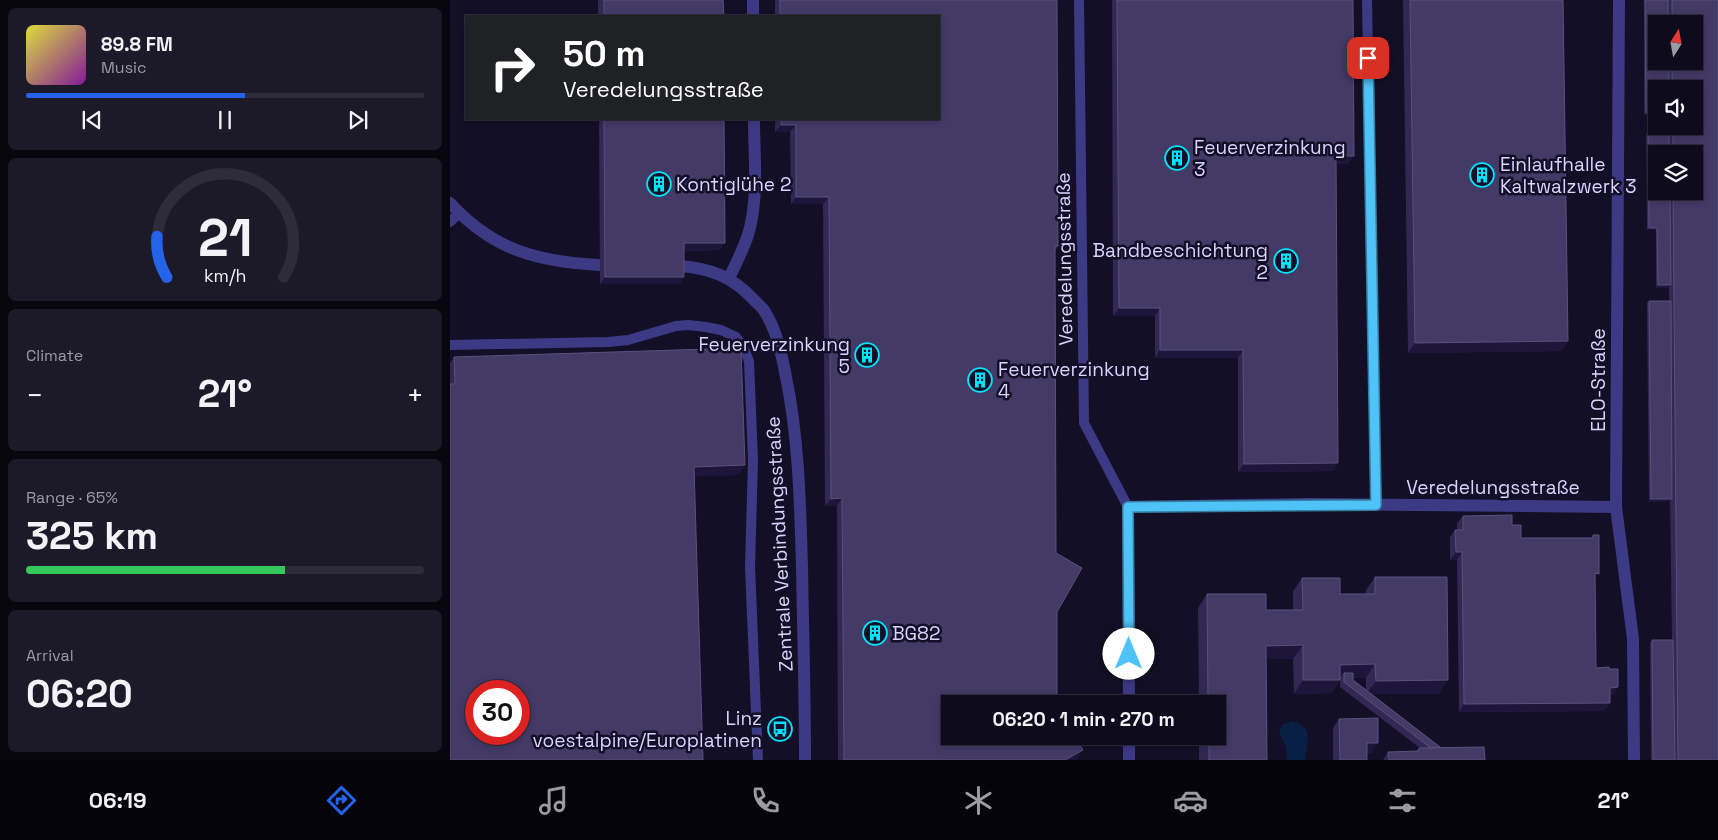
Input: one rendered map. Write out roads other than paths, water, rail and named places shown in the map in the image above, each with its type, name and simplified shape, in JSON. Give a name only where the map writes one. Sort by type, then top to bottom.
[{"type":"street","points":[[753,0],[753,15]]},
{"type":"street","name":"ELO-Straße","points":[[1619,0],[1616,507],[1633,639],[1634,760]]},
{"type":"street","points":[[729,278],[748,234],[752,214],[754,120]]},
{"type":"street","points":[[450,203],[454,217],[473,226],[507,247],[541,259],[600,265]]},
{"type":"street","name":"Zentrale Verbindungsstraße","points":[[679,266],[710,270],[729,278],[747,292],[765,312],[775,333],[782,357],[792,402],[798,456],[805,760]]},
{"type":"street","name":"Veredelungsstraße","points":[[1129,695],[1128,507],[1376,505],[1616,507]]},
{"type":"street","points":[[1129,745],[1129,760]]},
{"type":"lane","name":"Veredelungsstraße","points":[[1079,0],[1084,423],[1128,507]]},
{"type":"lane","points":[[1367,0],[1376,505]]},
{"type":"lane","points":[[450,346],[608,342],[628,340],[676,326],[688,325],[721,330],[736,337],[749,361],[751,386],[753,460],[750,567],[758,760]]},
{"type":"water","points":[[1293,721],[1300,724],[1307,732],[1308,742],[1305,760],[1287,760],[1286,747],[1279,733],[1282,725]]},
{"type":"place","name":"Feuerverzinkung 3","points":[[1177,158]]},
{"type":"place","name":"Einlaufhalle Kaltwalzwerk 3","points":[[1482,175]]},
{"type":"place","name":"Kontiglühe 2","points":[[659,184]]},
{"type":"place","name":"Bandbeschichtung 2","points":[[1286,261]]},
{"type":"place","name":"Feuerverzinkung 5","points":[[867,355]]},
{"type":"place","name":"Feuerverzinkung 4","points":[[980,380]]},
{"type":"place","name":"BG82","points":[[875,633]]},
{"type":"place","name":"Linz voestalpine/Europlatinen","points":[[780,729]]}]
